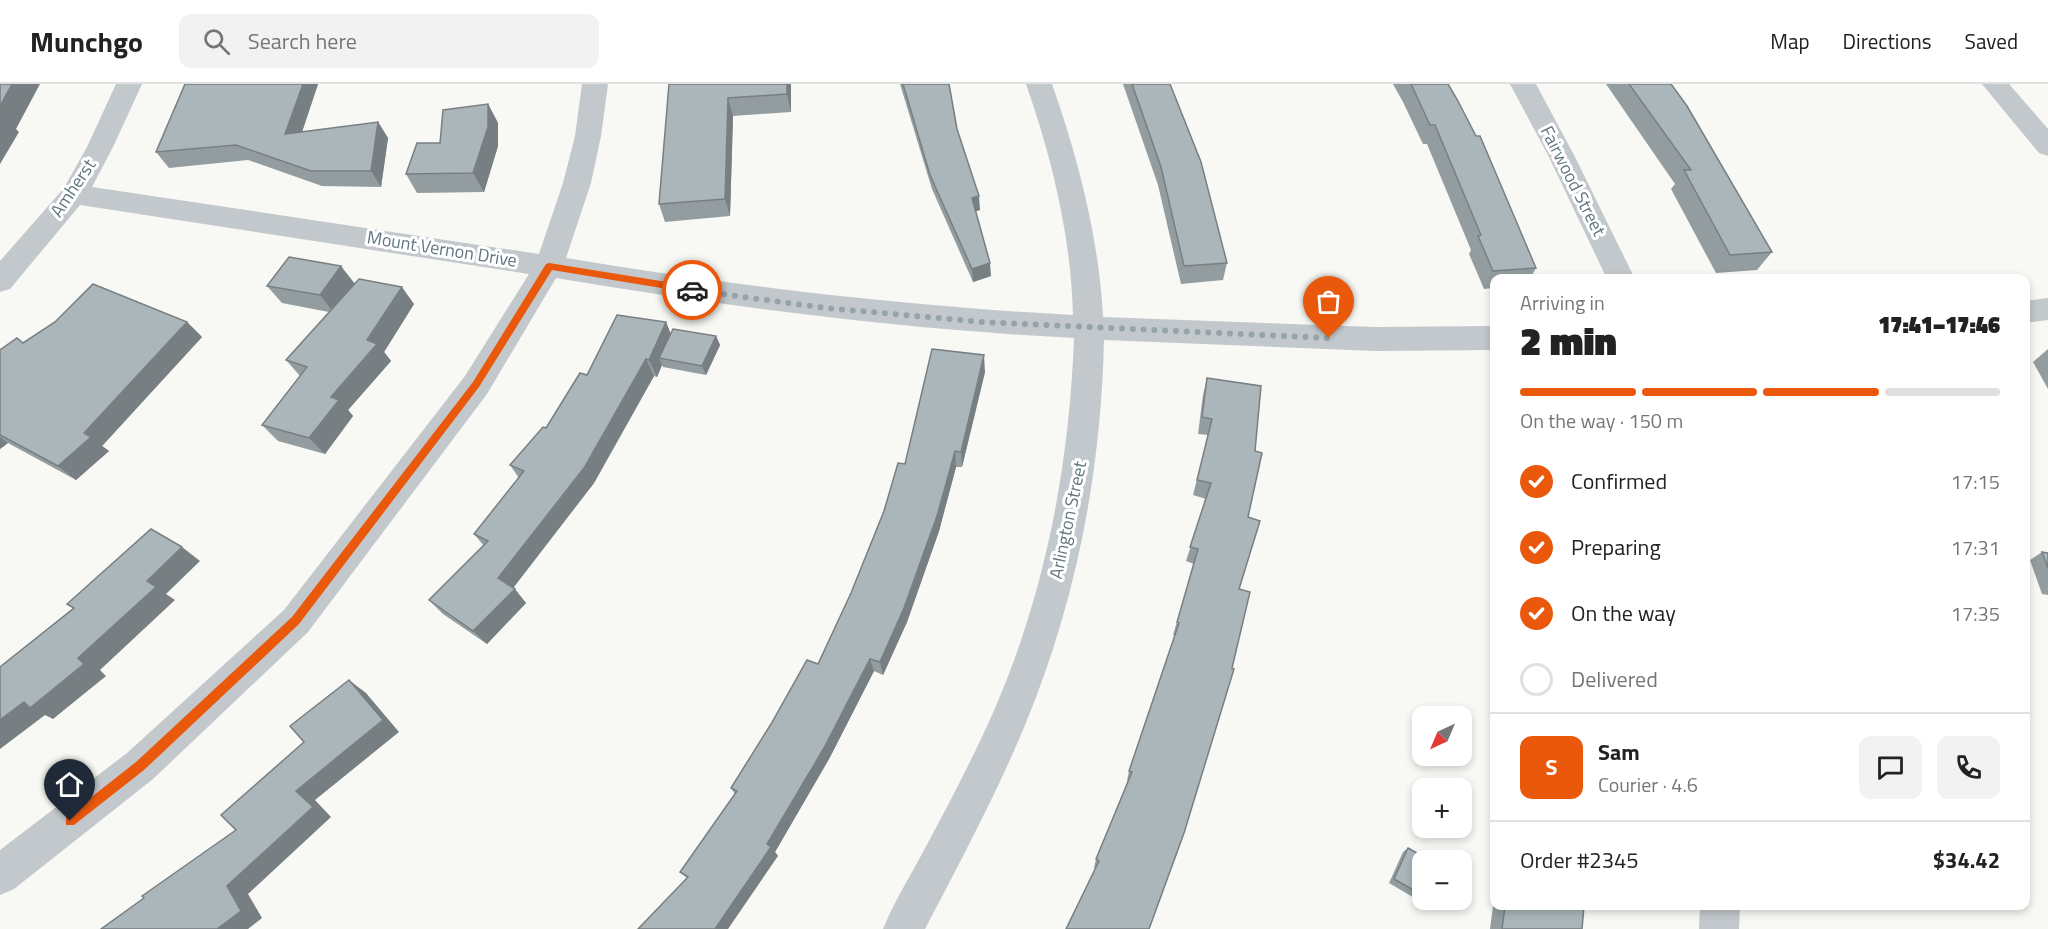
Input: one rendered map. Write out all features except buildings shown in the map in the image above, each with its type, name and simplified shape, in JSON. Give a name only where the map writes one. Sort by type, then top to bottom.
[{"type":"street","name":"Amherst","points":[[0,281],[74,194],[100,147],[129,84]]},
{"type":"street","points":[[0,875],[140,766],[296,621],[476,385],[549,266],[577,183],[588,136],[595,84]]},
{"type":"street","name":"Arlington Street","points":[[903,929],[959,825],[1007,723],[1041,632],[1065,546],[1080,466],[1086,409],[1088,327],[1086,279],[1070,186],[1052,120],[1039,84]]},
{"type":"street","name":"Fairwood Street","points":[[1523,84],[1562,157],[1619,274]]},
{"type":"street","points":[[1995,84],[2048,147]]},
{"type":"street","name":"Mount Vernon Drive","points":[[74,194],[674,287],[826,308],[983,322],[1088,327],[1376,339],[1490,338]]},
{"type":"street","points":[[2030,311],[2048,309]]},
{"type":"street","points":[[1719,929],[1720,910]]},
{"type":"way so far","points":[[692,290],[826,308],[983,322],[1329,338]]},
{"type":"route","points":[[70,821],[140,766],[296,621],[476,385],[549,266],[692,290]]}]
